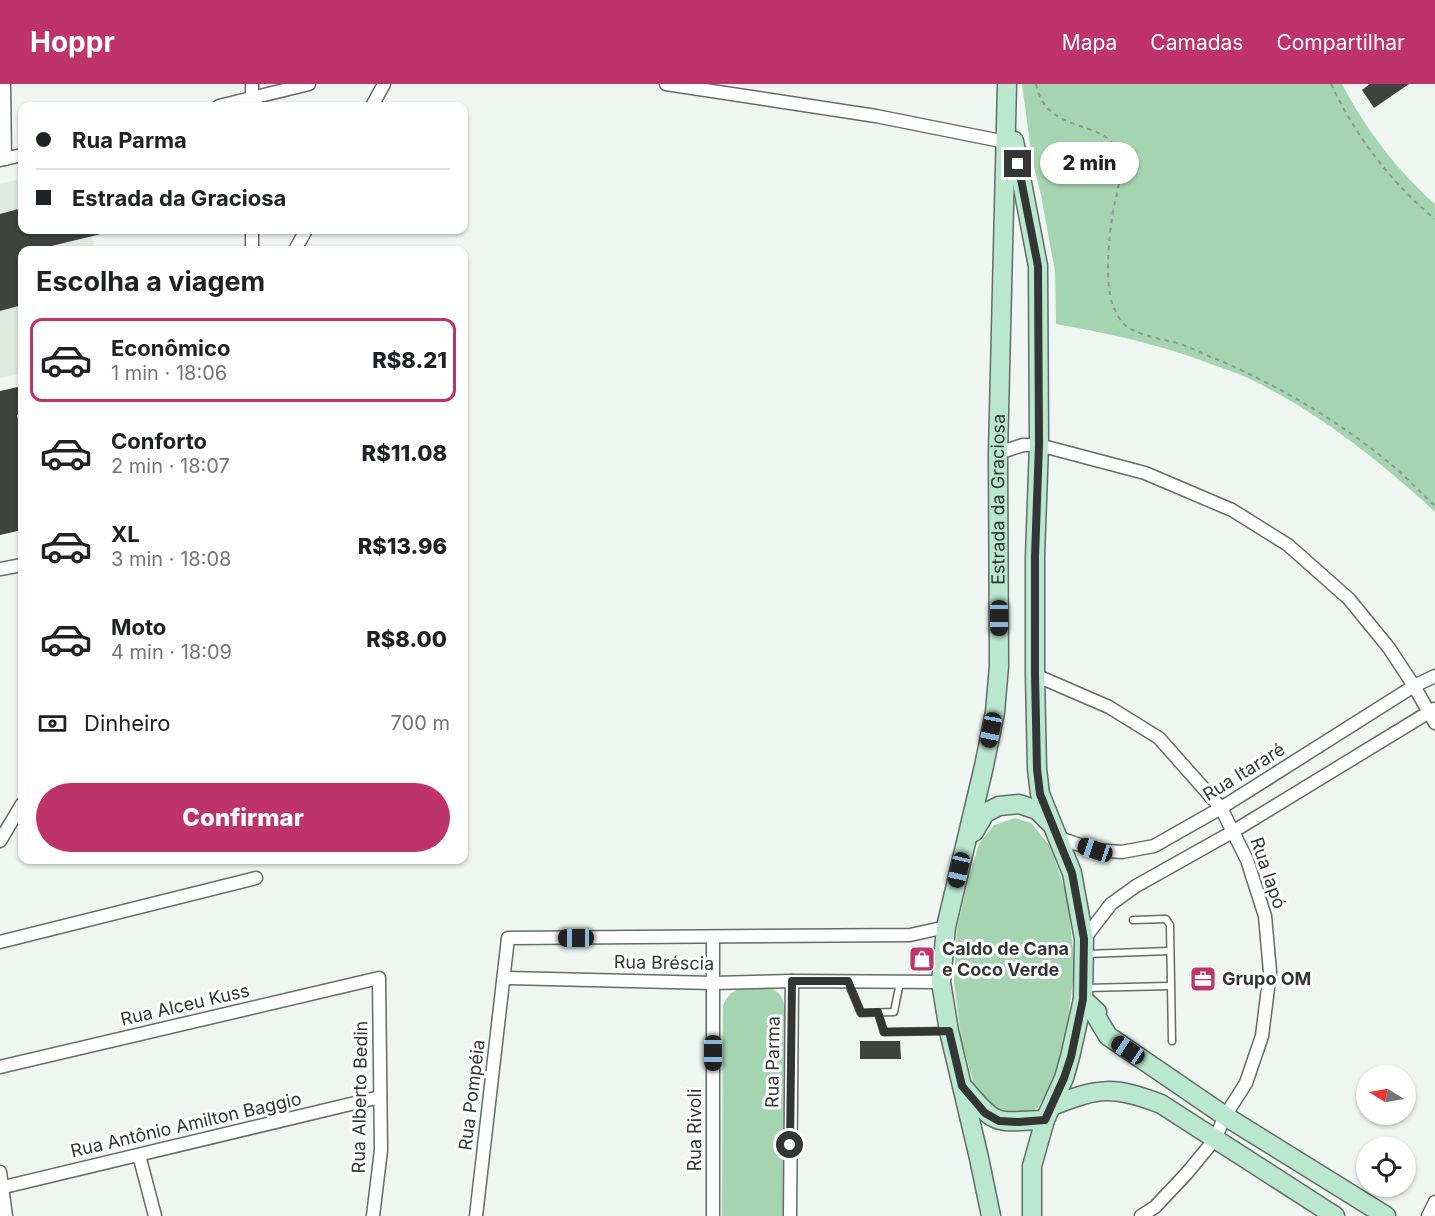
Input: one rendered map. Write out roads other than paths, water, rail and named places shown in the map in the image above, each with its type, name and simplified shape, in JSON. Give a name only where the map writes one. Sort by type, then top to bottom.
[{"type":"main road","name":"Estrada da Graciosa","points":[[991,1216],[949,1031],[941,982],[946,927],[984,766],[996,700],[999,666],[998,453],[1010,143],[1007,91]]},
{"type":"main road","name":"Estrada da Graciosa","points":[[1010,143],[1038,266],[1039,445],[1035,556],[1036,753],[1040,794],[1072,873],[1084,946],[1083,994],[1071,1057],[1048,1113],[1032,1166],[1032,1216]]},
{"type":"main road","points":[[964,851],[985,813],[999,806],[1019,804],[1037,810],[1056,832]]},
{"type":"main road","points":[[1083,994],[1097,1012],[1096,1016],[1108,1036],[1225,1116],[1386,1216]]},
{"type":"main road","points":[[962,1086],[985,1113],[999,1121],[1019,1122],[1048,1113],[1099,1090],[1130,1093],[1161,1104],[1335,1216]]},
{"type":"street","points":[[4,84],[2,160],[18,156]]},
{"type":"street","points":[[232,102],[309,84]]},
{"type":"street","points":[[374,102],[384,84]]},
{"type":"street","points":[[666,84],[876,116],[1010,143]]},
{"type":"street","points":[[998,453],[1023,445],[1039,445],[1145,473],[1232,510],[1288,545],[1349,599],[1389,648],[1433,715],[1120,897],[1111,904],[1084,946]]},
{"type":"street","points":[[0,569],[18,566]]},
{"type":"street","name":"Rua Iapó","points":[[1035,675],[1109,707],[1159,738],[1221,808],[1247,860],[1265,916],[1270,972],[1262,1036],[1246,1083],[1225,1116],[1215,1139],[1155,1207],[1141,1216]]},
{"type":"street","name":"Rua Itararé","points":[[1056,832],[1095,850],[1122,852],[1154,846],[1221,808],[1435,675]]},
{"type":"street","points":[[0,841],[18,811]]},
{"type":"street","points":[[0,942],[256,878]]},
{"type":"street","name":"Rua Bréscia","points":[[941,982],[713,983],[504,978],[508,938],[910,935],[946,927]]},
{"type":"street","name":"Rua Rivoli","points":[[713,937],[713,1216]]},
{"type":"street","name":"Rua Alceu Kuss","points":[[0,1067],[379,978]]},
{"type":"street","name":"Rua Alberto Bedin","points":[[373,1216],[381,1150],[379,978]]},
{"type":"street","name":"Rua Pompéia","points":[[477,1216],[504,978]]},
{"type":"street","name":"Rua Parma","points":[[790,1216],[792,981]]},
{"type":"street","name":"Rua Antônio Amilton Baggio","points":[[1,1188],[380,1097]]},
{"type":"street","points":[[139,1155],[155,1216]]},
{"type":"street","points":[[0,1172],[6,1216]]},
{"type":"street","points":[[1428,1216],[1435,1202]]},
{"type":"lane","points":[[1133,920],[1166,919],[1170,925],[1172,1041]]},
{"type":"lane","points":[[1084,946],[1169,951]]},
{"type":"lane","points":[[848,981],[861,1013],[894,1012],[900,982]]},
{"type":"lane","points":[[1083,994],[1170,986]]},
{"type":"lane","points":[[878,1012],[884,1032],[949,1031]]},
{"type":"place","name":"Caldo de Cana e Coco Verde","points":[[922,959]]},
{"type":"place","name":"Grupo OM","points":[[1203,979]]}]
